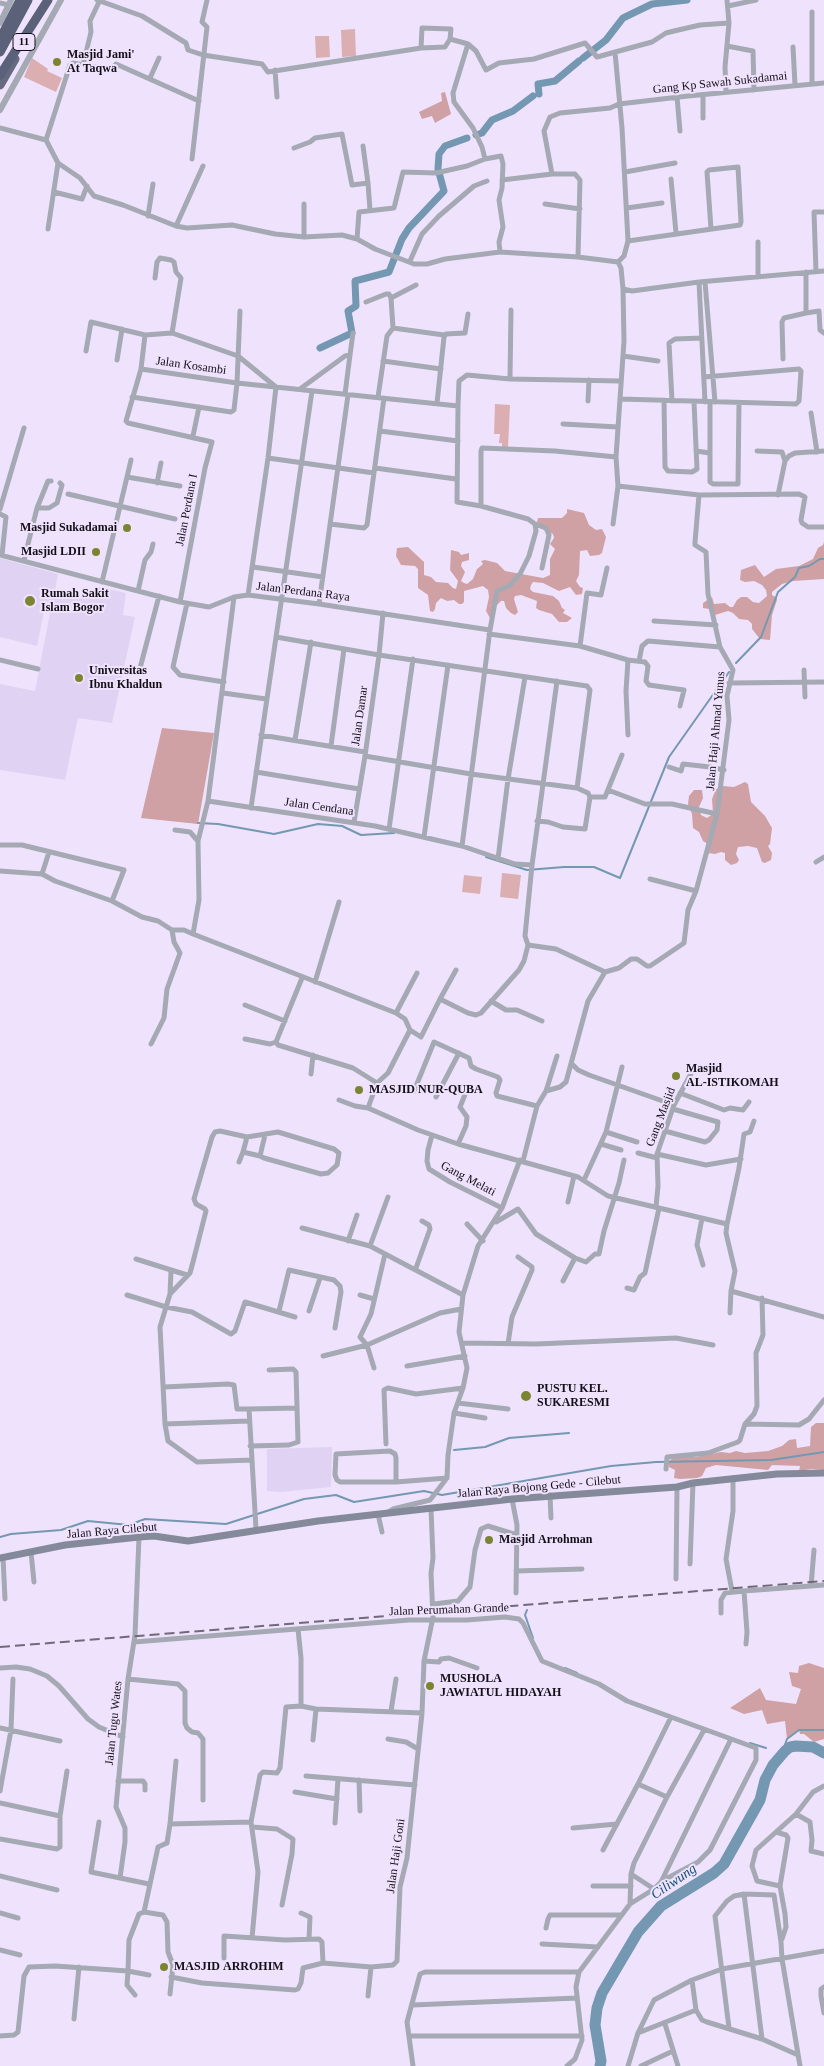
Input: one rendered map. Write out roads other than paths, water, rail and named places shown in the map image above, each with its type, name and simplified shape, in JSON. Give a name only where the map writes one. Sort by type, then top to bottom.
[{"type":"highway","points":[[0,39],[20,0]]},
{"type":"highway","points":[[0,52],[30,0]]},
{"type":"highway","name":"11","points":[[0,57],[30,0]]},
{"type":"highway","points":[[0,74],[41,0]]},
{"type":"highway","points":[[0,74],[48,0]]},
{"type":"highway","name":"11","points":[[0,85],[48,0]]},
{"type":"main road","name":"Jalan Raya Bojong Gede - Cilebut","points":[[256,1527],[550,1495],[677,1487],[693,1483],[777,1474],[824,1473]]},
{"type":"main road","name":"Jalan Raya Cilebut","points":[[1,1558],[65,1545],[139,1537],[154,1536],[188,1541],[256,1527]]},
{"type":"street","points":[[0,110],[61,0]]},
{"type":"street","points":[[84,65],[91,32],[90,21],[99,0],[142,16],[186,43],[188,50],[203,55],[262,64],[268,72],[421,48],[445,48],[450,39],[449,28],[422,28],[421,48]]},
{"type":"street","points":[[192,159],[207,27],[202,22],[207,0]]},
{"type":"street","points":[[726,92],[725,67],[729,23],[727,3],[756,0]]},
{"type":"street","points":[[0,3],[10,2]]},
{"type":"street","points":[[0,23],[10,2]]},
{"type":"street","points":[[812,12],[812,84]]},
{"type":"street","points":[[450,39],[468,44],[476,51],[486,70],[499,63],[534,59],[585,43],[588,44],[597,57],[652,42],[666,33],[700,25],[729,23]]},
{"type":"street","points":[[468,44],[453,94],[454,102],[474,128],[485,159]]},
{"type":"street","points":[[727,46],[753,51],[754,90]]},
{"type":"street","points":[[793,47],[795,85]]},
{"type":"street","points":[[615,52],[622,128],[628,241],[624,256],[618,262]]},
{"type":"street","points":[[150,78],[159,58]]},
{"type":"street","points":[[199,101],[116,64],[111,70],[73,63],[70,65],[46,140],[58,163],[80,178],[94,196],[123,205],[176,226],[187,228],[232,225],[275,234],[304,237],[342,235],[357,239],[375,249],[414,264],[427,264],[445,259],[500,252],[578,257],[618,262]]},
{"type":"street","points":[[275,70],[277,98]]},
{"type":"street","name":"Gang Kp Sawah Sukadamai","points":[[552,174],[544,131],[550,117],[560,113],[610,108],[619,104],[677,97],[824,83]]},
{"type":"street","points":[[703,95],[703,118]]},
{"type":"street","points":[[677,97],[680,131]]},
{"type":"street","points":[[0,128],[46,140]]},
{"type":"street","points":[[294,148],[315,138],[342,134],[352,185],[368,183]]},
{"type":"street","points":[[363,146],[370,210]]},
{"type":"street","points":[[357,239],[359,212],[393,210],[403,172],[436,173],[501,156],[503,164],[502,188],[499,200],[503,228],[499,242],[500,252]]},
{"type":"street","points":[[48,229],[58,163]]},
{"type":"street","points":[[625,172],[675,163]]},
{"type":"street","points":[[176,226],[203,166]]},
{"type":"street","points":[[628,241],[738,226],[741,222],[738,167],[709,170],[707,172],[711,229]]},
{"type":"street","points":[[502,180],[552,174],[575,174],[579,177],[578,257]]},
{"type":"street","points":[[671,179],[676,233]]},
{"type":"street","points":[[410,262],[422,234],[474,186],[487,181]]},
{"type":"street","points":[[148,216],[153,184]]},
{"type":"street","points":[[54,192],[82,199],[87,186]]},
{"type":"street","points":[[627,208],[662,203]]},
{"type":"street","points":[[304,204],[304,237]]},
{"type":"street","points":[[545,204],[580,209]]},
{"type":"street","points":[[816,272],[814,212],[824,212]]},
{"type":"street","points":[[758,242],[758,277]]},
{"type":"street","points":[[155,278],[157,262],[160,258],[171,260],[181,278],[172,333]]},
{"type":"street","points":[[612,524],[618,486],[616,457],[622,356],[623,289],[621,268],[618,262]]},
{"type":"street","points":[[623,289],[632,292],[702,282],[824,271]]},
{"type":"street","points":[[806,272],[806,312]]},
{"type":"street","points":[[702,282],[709,326],[713,377],[710,402],[711,484],[738,484],[739,403]]},
{"type":"street","points":[[702,282],[704,377],[710,402]]},
{"type":"street","points":[[391,298],[416,285]]},
{"type":"street","points":[[330,524],[366,527],[380,431],[383,361],[387,336],[394,328],[389,294],[366,302]]},
{"type":"street","points":[[510,379],[512,310]]},
{"type":"street","points":[[132,397],[231,412],[234,410],[240,311]]},
{"type":"street","points":[[783,359],[782,322],[784,318],[806,312],[819,311],[820,330],[824,333]]},
{"type":"street","points":[[394,328],[444,335],[465,333],[468,314]]},
{"type":"street","points":[[86,351],[91,322],[146,336],[172,333],[238,356],[276,387],[248,596]]},
{"type":"street","points":[[702,327],[709,326]]},
{"type":"street","points":[[117,360],[122,329]]},
{"type":"street","points":[[319,604],[339,468],[353,333]]},
{"type":"street","points":[[437,403],[444,335]]},
{"type":"street","points":[[146,336],[142,369],[126,421],[128,423],[193,436],[199,407]]},
{"type":"street","points":[[672,400],[669,343],[674,338],[702,338]]},
{"type":"street","points":[[300,389],[345,356],[350,355]]},
{"type":"street","points":[[622,356],[658,361]]},
{"type":"street","points":[[383,361],[441,369]]},
{"type":"street","name":"Jalan Kosambi","points":[[142,369],[237,383],[458,406]]},
{"type":"street","points":[[620,400],[739,403],[798,402],[801,371],[798,369],[704,377]]},
{"type":"street","points":[[542,568],[549,535],[546,528],[519,516],[457,502],[459,380],[463,376],[621,382]]},
{"type":"street","points":[[588,401],[589,380]]},
{"type":"street","points":[[251,808],[312,391]]},
{"type":"street","points":[[664,400],[666,470],[695,471],[694,402]]},
{"type":"street","points":[[811,413],[817,452]]},
{"type":"street","points":[[564,424],[618,427]]},
{"type":"street","points":[[0,509],[24,428]]},
{"type":"street","points":[[380,431],[458,441]]},
{"type":"street","name":"Jalan Perdana I","points":[[180,602],[205,468],[212,442],[193,436]]},
{"type":"street","points":[[481,506],[482,448],[555,451],[616,457]]},
{"type":"street","points":[[696,451],[710,453]]},
{"type":"street","points":[[757,451],[782,452],[785,460],[778,495]]},
{"type":"street","points":[[785,460],[795,453],[824,451]]},
{"type":"street","points":[[268,458],[339,468],[456,479]]},
{"type":"street","points":[[102,582],[131,460]]},
{"type":"street","points":[[157,483],[161,464]]},
{"type":"street","points":[[127,477],[180,486]]},
{"type":"street","points":[[24,560],[37,508],[48,481],[51,481]]},
{"type":"street","points":[[37,508],[49,508],[57,503],[62,485],[60,483]]},
{"type":"street","points":[[618,486],[700,495],[799,494],[805,498],[802,523],[808,527],[824,527]]},
{"type":"street","points":[[68,494],[175,519]]},
{"type":"street","name":"Jalan Haji Ahmad Yunus","points":[[605,972],[619,968],[631,959],[637,959],[650,966],[684,943],[688,910],[696,891],[717,814],[729,720],[727,696],[733,670],[720,647],[708,594],[706,552],[695,544],[700,495]]},
{"type":"street","points":[[0,514],[6,517],[1,555]]},
{"type":"street","points":[[462,846],[490,632],[498,591],[509,586],[520,574],[531,548],[536,531],[535,524]]},
{"type":"street","points":[[138,591],[145,560],[151,552],[153,544]]},
{"type":"street","name":"Jalan Perdana Raya","points":[[1,555],[186,603],[214,606],[234,597],[248,596],[319,604],[580,646],[628,660],[639,661]]},
{"type":"street","points":[[253,567],[323,577]]},
{"type":"street","points":[[580,646],[587,594],[601,595],[608,568]]},
{"type":"street","points":[[139,672],[159,596]]},
{"type":"street","points":[[193,934],[199,900],[198,840],[208,801],[234,597]]},
{"type":"street","points":[[186,603],[173,667],[180,675],[224,682]]},
{"type":"street","name":"Jalan Damar","points":[[354,822],[379,655],[383,613]]},
{"type":"street","points":[[654,620],[716,625]]},
{"type":"street","points":[[276,637],[379,655],[586,686],[590,690],[577,788]]},
{"type":"street","points":[[680,706],[684,690],[649,685],[646,682],[648,666],[645,662],[639,661],[642,646],[648,641],[720,647]]},
{"type":"street","points":[[295,740],[311,642]]},
{"type":"street","points":[[331,746],[344,649]]},
{"type":"street","points":[[389,829],[413,659]]},
{"type":"street","points":[[0,660],[38,669]]},
{"type":"street","points":[[628,660],[626,691],[628,735]]},
{"type":"street","points":[[424,837],[448,665]]},
{"type":"street","points":[[804,670],[805,697]]},
{"type":"street","points":[[498,859],[508,779],[525,677]]},
{"type":"street","points":[[440,998],[468,1013],[476,1015],[481,1013],[519,970],[524,961],[528,945],[525,936],[537,821],[557,681]]},
{"type":"street","points":[[729,683],[824,682]]},
{"type":"street","points":[[223,693],[266,699]]},
{"type":"street","points":[[261,735],[331,746],[434,768],[577,788],[588,793],[590,797],[585,829],[563,827],[537,821]]},
{"type":"street","points":[[590,797],[603,798],[622,755]]},
{"type":"street","points":[[668,768],[681,771],[683,764],[710,766],[724,770]]},
{"type":"street","points":[[256,772],[359,789]]},
{"type":"street","points":[[608,790],[645,804],[672,804],[717,814]]},
{"type":"street","name":"Jalan Cendana","points":[[208,801],[354,822],[389,829],[462,846],[515,864],[532,866]]},
{"type":"street","points":[[175,830],[190,832],[198,840]]},
{"type":"street","points":[[0,845],[22,845],[124,870],[112,901]]},
{"type":"street","points":[[42,874],[49,852]]},
{"type":"street","points":[[816,862],[824,857]]},
{"type":"street","points":[[0,871],[42,874],[55,881],[112,901],[142,917],[158,921],[172,930],[184,930],[302,978],[396,1013],[405,1018],[410,1030],[469,1058],[471,1066],[476,1069],[498,1077],[500,1080],[497,1096],[537,1106]]},
{"type":"street","points":[[650,879],[696,891]]},
{"type":"street","points":[[315,982],[339,902]]},
{"type":"street","points":[[151,1044],[164,1018],[167,990],[180,953],[174,942],[172,930]]},
{"type":"street","points":[[528,945],[556,949],[605,972],[588,1001],[566,1082],[560,1087],[546,1091]]},
{"type":"street","points":[[422,1037],[440,998],[456,970]]},
{"type":"street","points":[[396,1013],[417,973]]},
{"type":"street","points":[[245,1039],[270,1044],[276,1042],[302,978]]},
{"type":"street","points":[[491,1001],[506,1010],[517,1010],[542,1021]]},
{"type":"street","points":[[246,1005],[285,1021]]},
{"type":"street","points":[[368,1108],[377,1084],[388,1073],[410,1030]]},
{"type":"street","points":[[276,1042],[284,1048],[353,1068],[377,1084]]},
{"type":"street","points":[[414,1091],[434,1042]]},
{"type":"street","points":[[436,1097],[459,1053]]},
{"type":"street","points":[[310,1074],[312,1055]]},
{"type":"street","points":[[387,1513],[393,1509],[430,1500],[446,1481],[454,1413],[463,1388],[467,1368],[460,1332],[464,1295],[478,1246],[483,1241],[502,1208],[521,1161],[537,1106],[546,1091],[557,1056]]},
{"type":"street","points":[[572,1064],[578,1070],[589,1075],[718,1122],[717,1130],[705,1142],[665,1131]]},
{"type":"street","points":[[584,1180],[606,1132],[622,1067]]},
{"type":"street","name":"Gang Masjid","points":[[627,1288],[634,1290],[640,1277],[645,1273],[658,1207],[657,1156],[680,1092],[694,1068]]},
{"type":"street","points":[[458,1144],[466,1126],[466,1117],[460,1107],[466,1092]]},
{"type":"street","points":[[680,1092],[724,1110],[730,1108],[743,1110],[749,1102]]},
{"type":"street","points":[[339,1100],[355,1106],[368,1108],[458,1144],[574,1176],[584,1180],[600,1192],[613,1197],[727,1224]]},
{"type":"street","points":[[730,1313],[731,1291],[735,1271],[726,1234],[727,1224],[741,1160],[744,1134],[750,1132],[754,1121]]},
{"type":"street","points":[[170,1294],[187,1276],[194,1262],[206,1215],[205,1209],[196,1204],[194,1199],[215,1132],[220,1131],[247,1137],[278,1132],[334,1149],[339,1153],[337,1165],[328,1173],[321,1174],[243,1152]]},
{"type":"street","points":[[606,1132],[637,1142]]},
{"type":"street","points":[[260,1156],[265,1135]]},
{"type":"street","name":"Gang Melati","points":[[432,1135],[427,1161],[429,1168],[450,1182],[502,1208]]},
{"type":"street","points":[[240,1162],[247,1137]]},
{"type":"street","points":[[601,1144],[621,1150]]},
{"type":"street","points":[[638,1152],[706,1165],[741,1160]]},
{"type":"street","points":[[494,1222],[518,1210],[536,1234],[575,1258],[586,1262],[595,1254],[599,1254],[624,1160]]},
{"type":"street","points":[[568,1202],[574,1176]]},
{"type":"street","points":[[370,1246],[388,1197]]},
{"type":"street","points":[[348,1242],[357,1215]]},
{"type":"street","points":[[702,1218],[697,1245],[703,1266]]},
{"type":"street","points":[[416,1268],[430,1229],[429,1225],[422,1221]]},
{"type":"street","points":[[467,1224],[483,1241]]},
{"type":"street","points":[[302,1228],[348,1242],[370,1246],[416,1268],[464,1295]]},
{"type":"street","points":[[374,1368],[367,1345],[360,1337],[370,1314],[386,1254]]},
{"type":"street","points":[[508,1344],[512,1317],[532,1270],[532,1267],[518,1257]]},
{"type":"street","points":[[563,1281],[575,1258]]},
{"type":"street","points":[[136,1259],[187,1276]]},
{"type":"street","points":[[279,1311],[288,1270],[334,1280],[340,1286],[341,1292],[336,1328]]},
{"type":"street","points":[[171,1271],[170,1294],[160,1327],[165,1424],[168,1441],[198,1462],[252,1460]]},
{"type":"street","points":[[309,1311],[320,1278]]},
{"type":"street","points":[[731,1291],[762,1298],[824,1317]]},
{"type":"street","points":[[127,1295],[166,1307],[198,1314],[231,1334],[235,1331],[245,1302],[295,1317]]},
{"type":"street","points":[[360,1295],[374,1299]]},
{"type":"street","points":[[666,1468],[666,1459],[670,1456],[705,1454],[738,1442],[745,1424],[754,1414],[757,1406],[756,1353],[763,1335],[762,1298]]},
{"type":"street","points":[[323,1356],[367,1345],[440,1313],[461,1309]]},
{"type":"street","points":[[463,1343],[508,1344],[676,1338],[713,1345]]},
{"type":"street","points":[[407,1366],[465,1356]]},
{"type":"street","points":[[250,1446],[296,1443],[298,1438],[296,1372],[293,1369],[270,1370]]},
{"type":"street","points":[[164,1387],[234,1385],[237,1409],[236,1421]]},
{"type":"street","points":[[386,1444],[384,1390],[388,1388],[416,1394],[463,1388]]},
{"type":"street","points":[[745,1424],[799,1425],[809,1419],[824,1400]]},
{"type":"street","points":[[458,1403],[508,1409]]},
{"type":"street","points":[[237,1409],[297,1408]]},
{"type":"street","points":[[248,1409],[256,1527]]},
{"type":"street","points":[[454,1413],[485,1418]]},
{"type":"street","points":[[165,1424],[249,1421]]},
{"type":"street","points":[[396,1482],[396,1458],[395,1454],[390,1451],[336,1454],[336,1475],[337,1480],[340,1482],[396,1482],[446,1481]]},
{"type":"street","points":[[732,1478],[733,1511],[726,1560],[732,1591]]},
{"type":"street","points":[[690,1564],[693,1483]]},
{"type":"street","points":[[676,1579],[677,1487]]},
{"type":"street","points":[[550,1495],[552,1518]]},
{"type":"street","points":[[512,1499],[517,1535],[516,1593]]},
{"type":"street","name":"Jalan Haji Goni","points":[[171,1977],[202,1983],[295,1990],[298,1989],[301,1983],[303,1968],[323,1963],[371,1967],[393,1965],[397,1961],[400,1887],[407,1858],[415,1785],[422,1713],[424,1662],[433,1619],[431,1509]]},
{"type":"street","points":[[378,1514],[382,1532]]},
{"type":"street","points":[[434,1604],[458,1601],[470,1587],[475,1550],[481,1529],[488,1526],[517,1535]]},
{"type":"street","name":"Jalan Tugu Wates","points":[[120,1878],[125,1828],[116,1808],[128,1679],[134,1642],[139,1537]]},
{"type":"street","points":[[811,1586],[814,1550]]},
{"type":"street","points":[[31,1552],[34,1582]]},
{"type":"street","points":[[1,1558],[5,1599]]},
{"type":"street","points":[[516,1571],[582,1569]]},
{"type":"street","points":[[721,1613],[722,1595],[732,1591],[824,1584]]},
{"type":"street","points":[[744,1591],[746,1644]]},
{"type":"street","name":"Jalan Perumahan Grande","points":[[134,1642],[433,1619],[467,1620],[505,1617],[519,1619],[523,1623],[542,1660],[599,1684],[628,1701],[704,1730],[753,1746],[757,1750],[756,1760],[710,1850],[698,1862],[662,1880]]},
{"type":"street","points":[[298,1629],[302,1658],[301,1706]]},
{"type":"street","points":[[424,1662],[439,1662],[441,1659],[449,1658],[477,1668]]},
{"type":"street","points":[[0,1668],[30,1668],[47,1676],[99,1728],[123,1737]]},
{"type":"street","points":[[0,1791],[11,1730],[14,1679]]},
{"type":"street","points":[[128,1679],[178,1684],[185,1691],[184,1723],[187,1728],[198,1733],[203,1740],[203,1800]]},
{"type":"street","points":[[391,1711],[396,1679]]},
{"type":"street","points":[[252,1938],[258,1872],[251,1824],[260,1775],[263,1772],[276,1773],[280,1768],[286,1707],[301,1706],[422,1713]]},
{"type":"street","points":[[313,1740],[316,1708]]},
{"type":"street","points":[[603,1850],[671,1717]]},
{"type":"street","points":[[0,1728],[60,1741]]},
{"type":"street","points":[[630,1904],[631,1874],[634,1863],[667,1797],[704,1730]]},
{"type":"street","points":[[388,1739],[406,1742],[418,1749]]},
{"type":"street","points":[[567,2066],[575,2058],[582,2036],[576,1979],[579,1972],[630,1904],[654,1888],[662,1880],[731,1739]]},
{"type":"street","points":[[144,1912],[158,1847],[167,1843],[170,1832],[176,1761]]},
{"type":"street","points":[[0,1839],[58,1849],[60,1847],[60,1816],[67,1771]]},
{"type":"street","points":[[306,1776],[415,1785]]},
{"type":"street","points":[[335,1823],[338,1779]]},
{"type":"street","points":[[359,1780],[360,1811]]},
{"type":"street","points":[[118,1781],[143,1782],[145,1790]]},
{"type":"street","points":[[638,1784],[667,1797]]},
{"type":"street","points":[[780,1886],[757,1881],[752,1866],[756,1850],[796,1814],[813,1792],[824,1786]]},
{"type":"street","points":[[295,1792],[338,1799]]},
{"type":"street","points":[[0,1803],[60,1816]]},
{"type":"street","points":[[796,1814],[810,1822],[811,1851],[824,1854]]},
{"type":"street","points":[[99,1822],[91,1872],[149,1884]]},
{"type":"street","points":[[170,1824],[251,1824],[277,1829],[293,1839],[282,1905]]},
{"type":"street","points":[[573,1828],[617,1824]]},
{"type":"street","points":[[776,1832],[786,1835],[788,1838],[780,1886],[786,1927],[781,1942]]},
{"type":"street","points":[[631,1874],[654,1888]]},
{"type":"street","points":[[0,1876],[57,1890]]},
{"type":"street","points":[[593,1886],[632,1886]]},
{"type":"street","points":[[744,1894],[762,2039]]},
{"type":"street","points":[[729,2028],[714,1916],[734,1896],[744,1894],[774,1895],[782,1959],[800,2066]]},
{"type":"street","points":[[135,1994],[127,1985],[129,1940],[139,1914],[144,1912],[163,1915],[167,1922],[168,1952],[173,1965],[170,1994]]},
{"type":"street","points":[[0,1913],[18,1918]]},
{"type":"street","points":[[301,1913],[310,1917],[309,1939]]},
{"type":"street","points":[[546,1928],[550,1916],[621,1915]]},
{"type":"street","points":[[224,1958],[224,1936],[285,1940],[321,1939],[323,1963]]},
{"type":"street","points":[[542,1944],[598,1947]]},
{"type":"street","points":[[0,1950],[20,1955]]},
{"type":"street","points":[[628,2066],[638,2033],[652,2002],[692,1980],[722,1969],[824,1951]]},
{"type":"street","points":[[0,2036],[14,2036],[18,2032],[24,1976],[29,1967],[78,1967],[128,1971],[149,1975]]},
{"type":"street","points":[[74,2019],[78,1967]]},
{"type":"street","points":[[368,1996],[371,1967]]},
{"type":"street","points":[[413,2066],[407,2022],[420,1974],[425,1972],[579,1972]]},
{"type":"street","points":[[692,1980],[696,2010],[702,2020],[762,2039],[798,2055]]},
{"type":"street","points":[[824,1987],[821,1988],[824,2013]]},
{"type":"street","points":[[413,2005],[577,1998]]},
{"type":"street","points":[[638,2033],[665,2024],[696,2010]]},
{"type":"street","points":[[665,2024],[678,2066]]},
{"type":"street","points":[[409,2036],[582,2036]]},
{"type":"street","points":[[641,2066],[673,2051]]},
{"type":"waterway","points":[[583,58],[606,40],[623,18],[652,4],[687,0]]},
{"type":"waterway","points":[[539,94],[538,84],[555,81],[579,61]]},
{"type":"waterway","points":[[476,135],[482,133],[492,120],[513,111],[533,96]]},
{"type":"waterway","points":[[320,348],[352,333],[348,311],[356,306],[355,281],[389,272],[402,239],[409,228],[444,191],[438,169],[439,154],[445,146],[467,138]]},
{"type":"waterway","points":[[736,663],[761,637],[778,592],[795,577],[799,568],[809,566],[820,559],[824,559]]},
{"type":"waterway","points":[[486,857],[527,870],[594,867],[620,878],[669,757],[729,672]]},
{"type":"waterway","points":[[198,823],[218,824],[274,834],[318,824],[342,826],[361,835],[394,833]]},
{"type":"waterway","points":[[454,1450],[485,1447],[509,1438],[569,1433]]},
{"type":"waterway","points":[[0,1537],[11,1534],[61,1530],[88,1521],[129,1525],[145,1519],[226,1524],[304,1499],[336,1495],[354,1502],[424,1491],[442,1495],[611,1466],[656,1462],[771,1460],[824,1452]]},
{"type":"waterway","points":[[527,1610],[525,1615],[533,1638]]},
{"type":"waterway","points":[[565,1668],[577,1673]]},
{"type":"waterway","name":"Ciliwung","points":[[781,1756],[787,1739],[799,1730],[824,1730]]},
{"type":"waterway","points":[[750,1743],[766,1748]]},
{"type":"waterway","name":"Ciliwung","points":[[600,2066],[601,2061],[595,2025],[597,2008],[602,1993],[638,1932],[661,1906],[714,1873],[724,1864],[760,1800],[765,1780],[773,1765],[785,1751],[790,1747],[796,1746],[813,1747],[824,1753]]},
{"type":"railway","points":[[0,1647],[824,1581]]},
{"type":"place","name":"Masjid Jami' At Taqwa","points":[[57,62]]},
{"type":"place","name":"Masjid Sukadamai","points":[[127,528]]},
{"type":"place","name":"Masjid LDII","points":[[96,552]]},
{"type":"place","name":"Rumah Sakit Islam Bogor","points":[[30,601]]},
{"type":"place","name":"Universitas Ibnu Khaldun","points":[[79,678]]},
{"type":"place","name":"Masjid AL-ISTIKOMAH","points":[[676,1076]]},
{"type":"place","name":"MASJID NUR-QUBA","points":[[359,1090]]},
{"type":"place","name":"PUSTU KEL. SUKARESMI","points":[[526,1396]]},
{"type":"place","name":"Masjid Arrohman","points":[[489,1540]]},
{"type":"place","name":"MUSHOLA JAWIATUL HIDAYAH","points":[[430,1686]]},
{"type":"place","name":"MASJID ARROHIM","points":[[164,1967]]}]
